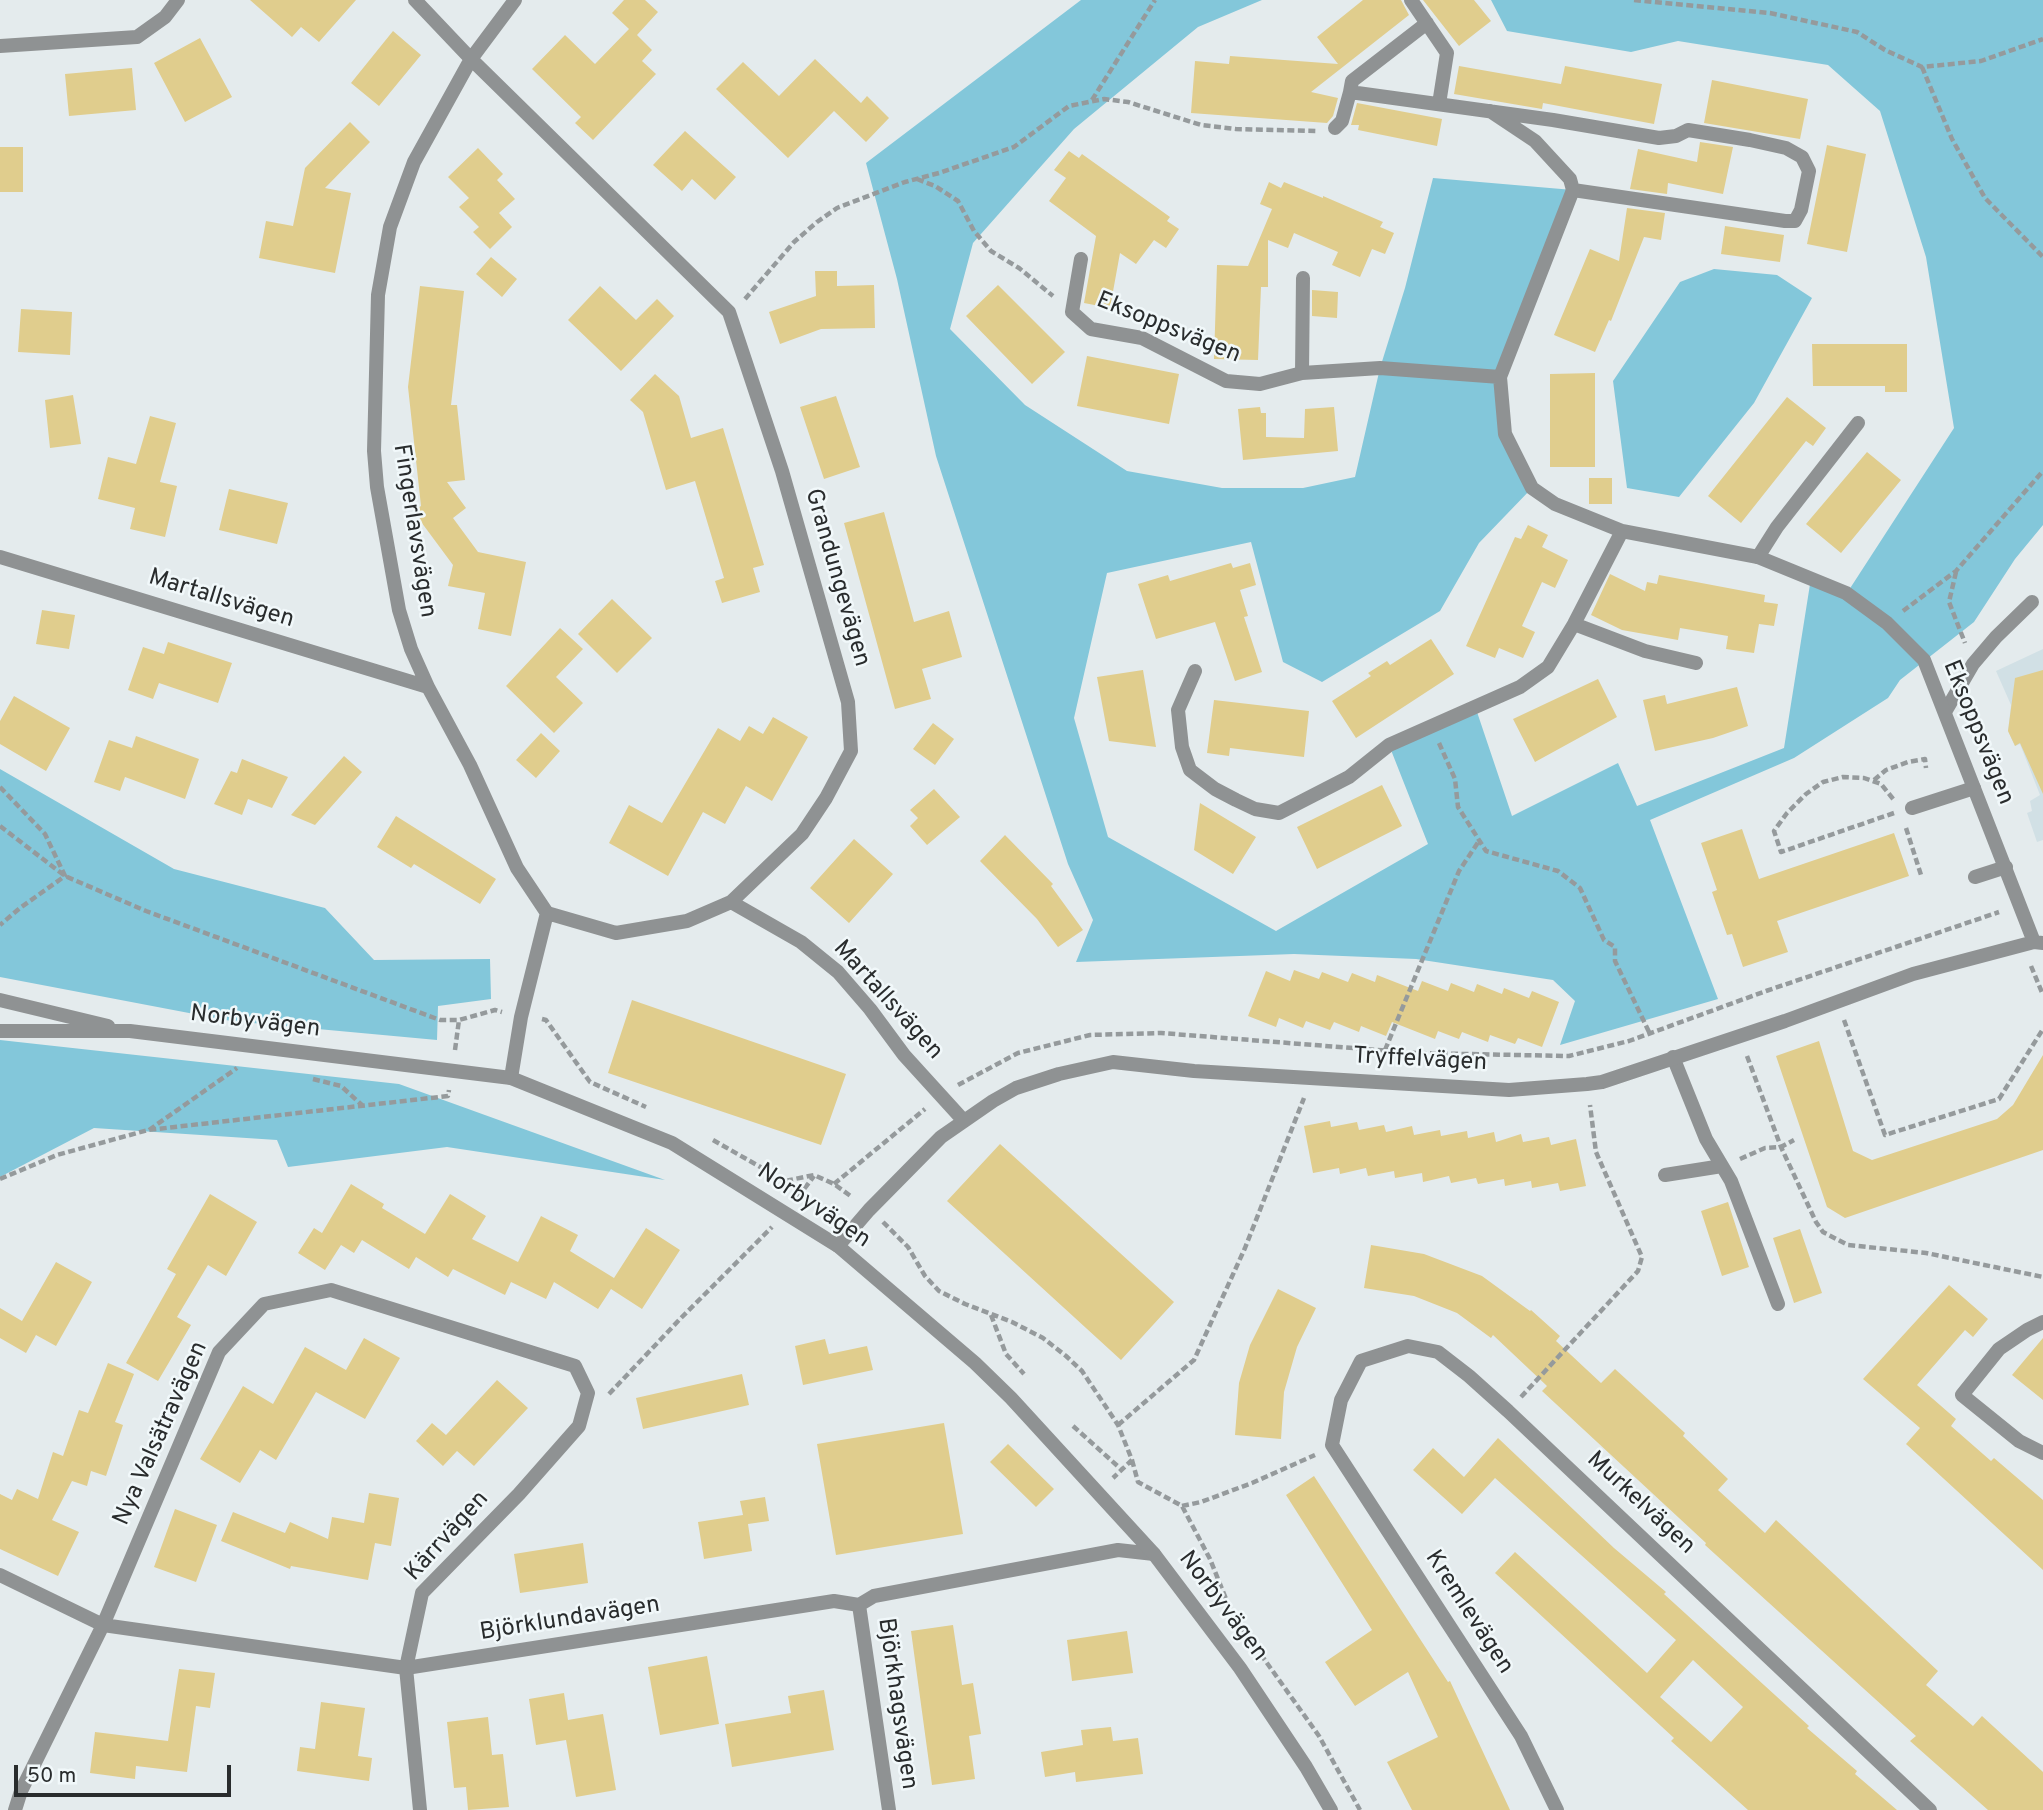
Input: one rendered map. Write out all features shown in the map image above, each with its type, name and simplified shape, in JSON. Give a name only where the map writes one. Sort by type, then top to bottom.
[{"type":"street","points":[[0,46],[137,37],[165,17],[178,0]]},
{"type":"street","name":"Grandungevägen","points":[[415,0],[471,59],[729,312],[782,471],[848,702],[851,751],[826,798],[802,834],[731,902],[687,921],[616,933],[547,913]]},
{"type":"street","name":"Fingerlavsvägen","points":[[514,0],[471,59],[414,162],[390,227],[378,295],[374,451],[377,487],[400,610],[411,649],[470,765],[517,868],[547,913]]},
{"type":"street","points":[[1411,0],[1447,53],[1439,104]]},
{"type":"street","points":[[1335,128],[1342,121],[1352,81],[1427,23]]},
{"type":"street","points":[[1350,92],[1490,111],[1553,120],[1659,138],[1676,136],[1688,130],[1750,139],[1786,148],[1802,157],[1809,171],[1801,210],[1795,221],[1785,221],[1573,190],[1570,178],[1535,141],[1490,111]]},
{"type":"street","name":"Eksoppsvägen","points":[[1573,190],[1500,377],[1505,435],[1532,488],[1555,503],[1622,531],[1758,557],[1846,593],[1887,623],[1924,660],[2020,904],[2038,942]]},
{"type":"street","name":"Eksoppsvägen","points":[[1082,259],[1072,312],[1091,329],[1142,338],[1226,381],[1260,384],[1302,373],[1380,368],[1500,377]]},
{"type":"street","points":[[1302,373],[1303,278]]},
{"type":"street","points":[[1758,557],[1777,527],[1858,423]]},
{"type":"street","points":[[1195,671],[1178,710],[1182,747],[1190,770],[1215,789],[1255,809],[1279,813],[1349,777],[1389,746],[1520,687],[1548,667],[1574,624],[1622,531]]},
{"type":"street","name":"Martallsvägen","points":[[0,557],[428,687]]},
{"type":"street","points":[[1945,712],[1973,664],[1996,637],[2032,603]]},
{"type":"street","points":[[1574,624],[1645,651],[1696,663]]},
{"type":"street","points":[[1906,810],[1974,788]]},
{"type":"street","points":[[1975,877],[2006,867]]},
{"type":"street","name":"Martallsvägen","points":[[731,902],[801,942],[838,972],[904,1055],[964,1121]]},
{"type":"street","points":[[511,1078],[521,1017],[547,913]]},
{"type":"street","name":"Tryffelvägen","points":[[838,1246],[869,1210],[941,1138],[1016,1088],[1059,1074],[1113,1062],[1194,1071],[1509,1090],[1602,1082],[1785,1021],[1913,974],[2038,942]]},
{"type":"street","name":"Norbyvägen","points":[[0,1000],[130,1031],[511,1078],[671,1143],[838,1246],[975,1363],[1011,1398],[1154,1554],[1240,1668],[1306,1767],[1331,1810]]},
{"type":"street","name":"Norbyvägen","points":[[0,1031],[130,1031]]},
{"type":"street","points":[[1673,1057],[1706,1139],[1731,1181],[1778,1304]]},
{"type":"street","points":[[1665,1175],[1722,1166]]},
{"type":"street","name":"Nya Valsätravägen","points":[[15,1810],[21,1791],[103,1625],[219,1352],[264,1304],[331,1290],[575,1366]]},
{"type":"street","points":[[2043,1322],[1999,1349],[1962,1395],[2019,1441],[2043,1453]]},
{"type":"street","name":"Murkelvägen","points":[[1332,1445],[1341,1399],[1361,1361],[1408,1346],[1438,1352],[1508,1411],[1930,1810]]},
{"type":"street","name":"Kärrvägen","points":[[420,1810],[406,1668],[422,1593],[519,1494],[579,1426],[588,1393],[575,1366]]},
{"type":"street","name":"Kremlevägen","points":[[1332,1445],[1521,1737],[1557,1810]]},
{"type":"street","name":"Björklundavägen","points":[[0,1575],[103,1625],[406,1668],[834,1601],[859,1605],[874,1596],[1118,1550],[1154,1554]]},
{"type":"street","name":"Björkhagsvägen","points":[[859,1605],[889,1810]]},
{"type":"path","points":[[1091,102],[1155,0]]},
{"type":"path","points":[[1634,0],[1770,13],[1857,32],[1885,50],[1922,67],[1981,61],[2043,38]]},
{"type":"path","points":[[1922,67],[1952,139],[1985,198],[2043,257]]},
{"type":"path","points":[[729,312],[794,242],[817,222],[855,200],[1014,147],[1069,106],[1104,99],[1128,102],[1201,125],[1236,129],[1320,131],[1335,128]]},
{"type":"path","points":[[917,178],[958,201],[974,231],[991,251],[1019,268],[1072,312]]},
{"type":"path","points":[[1887,623],[1956,571],[2043,471]]},
{"type":"path","points":[[1956,571],[1949,602],[1973,664]]},
{"type":"path","points":[[1432,726],[1455,779],[1458,807],[1486,851],[1558,871],[1580,888],[1604,940],[1615,947],[1615,961],[1650,1034]]},
{"type":"path","points":[[1873,781],[1886,770],[1924,756],[1926,768]]},
{"type":"path","points":[[1894,814],[1781,852],[1774,831],[1806,794],[1823,782],[1843,777],[1864,778],[1881,784],[1906,810]]},
{"type":"path","points":[[0,787],[45,834],[65,876],[0,925]]},
{"type":"path","points":[[1905,824],[1922,875]]},
{"type":"path","points":[[1385,1050],[1460,871],[1479,841]]},
{"type":"path","points":[[834,1184],[942,1096],[1018,1053],[1090,1035],[1161,1033],[1459,1055],[1569,1056],[1650,1034],[1766,991],[2020,904]]},
{"type":"path","points":[[2043,984],[2040,985],[2043,995]]},
{"type":"path","points":[[1848,1028],[1885,1135],[1999,1099],[2043,1029]]},
{"type":"path","points":[[1741,1035],[1781,1147],[1822,1232],[1839,1241],[1868,1249],[1926,1253],[2043,1277]]},
{"type":"path","points":[[1118,1425],[1194,1360],[1245,1248],[1312,1078],[1316,1046]]},
{"type":"path","points":[[148,1130],[237,1068]]},
{"type":"path","points":[[313,1079],[341,1086],[364,1106]]},
{"type":"path","points":[[1508,1411],[1638,1270],[1642,1257],[1596,1152],[1587,1084]]},
{"type":"path","points":[[0,1179],[57,1155],[148,1130],[448,1096]]},
{"type":"path","points":[[1722,1166],[1765,1149],[1781,1147],[1794,1140]]},
{"type":"path","points":[[607,1396],[786,1214],[814,1175]]},
{"type":"path","points":[[990,1314],[1006,1354],[1024,1374]]},
{"type":"path","points":[[1073,1426],[1122,1470]]},
{"type":"path","points":[[1182,1506],[1201,1502],[1252,1483],[1306,1460],[1332,1445]]},
{"type":"path","points":[[1132,1460],[1138,1482],[1182,1506],[1210,1559],[1231,1614],[1319,1736],[1360,1810]]},
{"type":"shaded area","points":[[1081,0],[1262,0],[1198,27],[1074,129],[973,243],[950,329],[1025,405],[1127,471],[1222,488],[1303,488],[1355,477],[1380,368],[1405,288],[1433,178],[1573,190],[1500,377],[1505,434],[1532,488],[1479,543],[1440,611],[1322,682],[1283,662],[1251,542],[1107,573],[1074,718],[1108,837],[1276,931],[1428,844],[1389,745],[1475,706],[1512,816],[1618,763],[1637,806],[1784,748],[1811,578],[1847,593],[1954,428],[1926,257],[1880,111],[1828,65],[1678,41],[1631,52],[1507,31],[1491,0],[2043,0],[2043,525],[2015,559],[1974,622],[1900,680],[1888,698],[1794,758],[1650,820],[1718,999],[1560,1045],[1575,1001],[1553,980],[1416,959],[1294,954],[1076,962],[1093,920],[1068,864],[936,456],[897,279],[866,163]]},
{"type":"shaded area","points":[[1714,269],[1777,275],[1812,298],[1754,403],[1679,497],[1627,488],[1613,381],[1680,282]]},
{"type":"shaded area","points":[[2043,649],[2043,840],[2037,842],[2027,813],[2032,811],[2030,801],[2040,795],[2020,744],[2015,746],[2008,731],[2011,705],[1996,671]]},
{"type":"shaded area","points":[[0,769],[174,869],[325,908],[374,960],[490,959],[491,999],[438,1006],[437,1040],[231,1021],[0,977]]},
{"type":"shaded area","points":[[0,1040],[399,1084],[665,1180],[447,1147],[288,1167],[277,1140],[94,1128],[0,1177]]},
{"type":"building","points":[[250,0],[356,0],[319,42],[301,27],[292,37]]},
{"type":"building","points":[[624,0],[645,0],[658,12],[637,35],[652,50],[642,61],[656,74],[593,140],[575,123],[581,117],[532,69],[565,35],[595,64],[629,29],[612,13]]},
{"type":"building","points":[[1363,0],[1401,0],[1409,15],[1311,92],[1338,98],[1333,116],[1327,123],[1191,113],[1195,61],[1229,64],[1230,56],[1338,64],[1317,37]]},
{"type":"building","points":[[1423,0],[1474,0],[1491,21],[1459,46]]},
{"type":"building","points":[[393,31],[421,55],[379,106],[351,83]]},
{"type":"building","points":[[200,38],[232,97],[185,122],[154,63]]},
{"type":"building","points":[[815,59],[861,103],[867,96],[889,118],[866,142],[834,111],[788,158],[716,89],[743,62],[779,96]]},
{"type":"building","points":[[1459,66],[1561,84],[1565,66],[1662,84],[1654,124],[1543,103],[1542,109],[1454,94]]},
{"type":"building","points":[[132,68],[136,110],[69,116],[65,74]]},
{"type":"building","points":[[1712,80],[1808,99],[1800,139],[1704,123]]},
{"type":"building","points":[[1357,103],[1442,119],[1437,146],[1358,130],[1359,125],[1351,125]]},
{"type":"building","points":[[350,122],[370,142],[325,188],[351,193],[335,273],[259,258],[266,221],[293,226],[305,168]]},
{"type":"building","points":[[685,131],[736,177],[715,200],[692,179],[682,191],[653,165]]},
{"type":"building","points":[[1700,142],[1733,147],[1723,194],[1668,183],[1667,194],[1630,189],[1638,149],[1697,162]]},
{"type":"building","points":[[1827,145],[1866,154],[1847,252],[1807,244]]},
{"type":"building","points":[[0,147],[23,147],[23,192],[0,192]]},
{"type":"building","points":[[478,148],[503,174],[497,180],[515,199],[499,213],[512,227],[490,249],[473,232],[479,227],[459,207],[469,198],[448,177]]},
{"type":"building","points":[[1069,151],[1079,158],[1082,154],[1170,217],[1167,221],[1179,229],[1166,248],[1154,240],[1136,264],[1120,253],[1110,308],[1084,303],[1096,236],[1049,201],[1066,178],[1054,170]]},
{"type":"building","points":[[1269,182],[1281,188],[1284,182],[1323,196],[1383,222],[1380,227],[1394,233],[1385,254],[1372,249],[1360,277],[1332,265],[1338,252],[1294,233],[1288,248],[1268,240],[1268,287],[1261,287],[1258,360],[1214,359],[1217,265],[1248,266],[1272,209],[1260,204]]},
{"type":"building","points":[[1627,208],[1665,213],[1661,240],[1644,237],[1611,321],[1609,320],[1595,352],[1554,335],[1590,249],[1619,261]]},
{"type":"building","points":[[1725,226],[1784,235],[1780,262],[1721,254]]},
{"type":"building","points":[[491,257],[517,279],[502,297],[476,274]]},
{"type":"building","points":[[815,271],[837,271],[837,286],[874,285],[875,328],[821,329],[780,344],[769,312],[816,296]]},
{"type":"building","points":[[998,285],[1065,352],[1032,384],[966,316]]},
{"type":"building","points":[[420,286],[464,291],[451,405],[457,405],[465,480],[447,482],[466,508],[453,518],[478,552],[526,562],[511,636],[478,629],[485,593],[448,586],[453,565],[413,511],[421,506],[408,387]]},
{"type":"building","points":[[600,286],[636,320],[657,299],[674,316],[621,371],[568,320]]},
{"type":"building","points":[[1312,290],[1338,292],[1337,318],[1312,316]]},
{"type":"building","points":[[21,309],[72,312],[70,355],[18,352]]},
{"type":"building","points":[[1812,344],[1907,344],[1907,392],[1885,392],[1885,386],[1813,386]]},
{"type":"building","points":[[1087,356],[1179,374],[1169,424],[1077,406]]},
{"type":"building","points":[[1595,373],[1595,467],[1550,467],[1550,374]]},
{"type":"building","points":[[655,374],[679,396],[691,438],[723,428],[764,565],[753,568],[760,592],[722,603],[715,581],[724,578],[695,481],[666,490],[643,412],[630,400]]},
{"type":"building","points":[[73,395],[81,444],[50,448],[45,400]]},
{"type":"building","points":[[836,396],[860,467],[824,479],[800,407]]},
{"type":"building","points":[[1787,397],[1826,428],[1813,446],[1806,441],[1741,523],[1708,496]]},
{"type":"building","points":[[1260,407],[1261,413],[1266,413],[1266,437],[1304,438],[1305,409],[1334,407],[1338,451],[1243,460],[1238,409]]},
{"type":"building","points":[[150,416],[176,423],[160,482],[177,486],[165,537],[130,529],[135,508],[98,499],[108,457],[136,464]]},
{"type":"building","points":[[1867,452],[1901,480],[1841,553],[1806,524]]},
{"type":"building","points":[[1589,478],[1612,478],[1612,504],[1589,504]]},
{"type":"building","points":[[229,489],[288,503],[277,544],[219,530]]},
{"type":"building","points":[[884,512],[914,622],[949,611],[962,657],[922,669],[931,699],[895,709],[844,523]]},
{"type":"building","points":[[1528,525],[1548,535],[1542,547],[1568,560],[1555,588],[1542,582],[1522,626],[1535,632],[1523,658],[1499,648],[1495,658],[1466,646],[1515,537],[1521,539]]},
{"type":"building","points":[[1231,563],[1233,568],[1250,563],[1256,585],[1240,590],[1248,616],[1244,617],[1262,672],[1235,681],[1215,622],[1156,639],[1138,584],[1168,575],[1170,581]]},
{"type":"building","points":[[1610,574],[1645,591],[1647,582],[1657,584],[1659,575],[1765,595],[1764,602],[1778,604],[1774,626],[1759,624],[1754,653],[1726,649],[1728,636],[1680,628],[1678,640],[1622,630],[1591,615]]},
{"type":"building","points":[[612,599],[652,638],[617,673],[578,634]]},
{"type":"building","points":[[42,610],[75,615],[69,649],[36,644]]},
{"type":"building","points":[[560,628],[583,649],[556,677],[583,703],[554,733],[506,686]]},
{"type":"building","points":[[1431,639],[1454,674],[1356,738],[1332,701],[1371,676],[1368,673],[1387,661],[1390,665]]},
{"type":"building","points":[[168,642],[232,663],[218,703],[159,683],[153,699],[128,690],[143,647],[164,654]]},
{"type":"building","points":[[1143,670],[1156,747],[1109,741],[1097,677]]},
{"type":"building","points":[[2043,670],[2043,794],[2020,743],[2015,746],[2008,731],[2015,678]]},
{"type":"building","points":[[1598,679],[1617,717],[1535,762],[1513,719]]},
{"type":"building","points":[[1737,687],[1748,726],[1713,738],[1655,751],[1643,700],[1665,695],[1667,704]]},
{"type":"building","points":[[14,696],[70,728],[46,771],[0,744],[0,721]]},
{"type":"building","points":[[1214,700],[1309,711],[1304,757],[1230,748],[1229,756],[1207,753]]},
{"type":"building","points":[[773,717],[808,737],[772,801],[746,786],[725,824],[703,812],[668,876],[609,843],[629,805],[662,823],[718,728],[740,741],[749,726],[763,734]]},
{"type":"building","points":[[933,723],[954,739],[935,765],[913,749]]},
{"type":"building","points":[[541,733],[560,751],[536,778],[516,760]]},
{"type":"building","points":[[136,736],[199,759],[185,799],[125,777],[120,791],[94,782],[109,740],[132,748]]},
{"type":"building","points":[[344,756],[362,772],[315,825],[291,815]]},
{"type":"building","points":[[242,759],[288,777],[272,808],[248,799],[242,815],[214,804],[231,771],[237,773]]},
{"type":"building","points":[[1382,785],[1402,826],[1317,869],[1297,827]]},
{"type":"building","points":[[934,789],[960,817],[927,845],[910,826],[918,818],[910,810]]},
{"type":"building","points":[[1200,803],[1256,837],[1233,874],[1194,850]]},
{"type":"building","points":[[396,816],[496,879],[480,904],[414,864],[411,868],[377,847]]},
{"type":"building","points":[[1742,829],[1759,879],[1894,833],[1909,876],[1777,921],[1788,952],[1743,967],[1732,934],[1727,935],[1712,892],[1717,890],[1701,843]]},
{"type":"building","points":[[1005,835],[1053,884],[1051,886],[1083,930],[1058,947],[1037,919],[980,861]]},
{"type":"building","points":[[854,839],[893,874],[849,923],[810,888]]},
{"type":"building","points":[[1294,970],[1319,979],[1322,972],[1348,982],[1352,973],[1375,982],[1377,975],[1418,991],[1422,981],[1448,991],[1451,983],[1474,992],[1477,984],[1502,994],[1504,988],[1529,998],[1532,991],[1559,1002],[1542,1047],[1518,1038],[1515,1044],[1490,1035],[1488,1042],[1462,1032],[1459,1039],[1438,1031],[1435,1039],[1392,1022],[1386,1036],[1361,1026],[1359,1032],[1334,1022],[1330,1030],[1306,1021],[1303,1028],[1279,1018],[1276,1027],[1248,1016],[1266,971],[1290,981]]},
{"type":"building","points":[[632,1000],[846,1074],[821,1145],[608,1073]]},
{"type":"building","points":[[1819,1041],[1853,1151],[1872,1160],[1997,1119],[2013,1105],[2043,1055],[2043,1150],[1845,1218],[1827,1207],[1776,1056]]},
{"type":"building","points":[[1330,1121],[1331,1127],[1357,1122],[1359,1130],[1384,1125],[1386,1132],[1412,1126],[1414,1135],[1440,1130],[1441,1136],[1467,1131],[1468,1138],[1494,1132],[1496,1142],[1521,1134],[1523,1142],[1549,1137],[1551,1145],[1576,1139],[1586,1186],[1560,1191],[1558,1183],[1532,1188],[1531,1181],[1505,1186],[1504,1179],[1478,1184],[1476,1178],[1451,1183],[1449,1176],[1423,1182],[1422,1173],[1395,1178],[1394,1171],[1368,1176],[1366,1168],[1340,1174],[1339,1168],[1313,1173],[1304,1126]]},
{"type":"building","points":[[1000,1144],[1174,1302],[1121,1360],[947,1201]]},
{"type":"building","points":[[351,1184],[384,1204],[382,1208],[425,1234],[450,1194],[486,1216],[472,1239],[518,1262],[541,1216],[578,1235],[570,1251],[614,1278],[646,1228],[680,1250],[642,1309],[611,1289],[598,1309],[554,1282],[546,1299],[511,1282],[505,1295],[453,1269],[448,1277],[416,1257],[409,1269],[362,1240],[354,1253],[341,1245],[325,1270],[298,1253],[314,1228],[322,1233]]},
{"type":"building","points":[[210,1194],[257,1222],[226,1276],[208,1265],[177,1317],[191,1325],[158,1381],[126,1363],[176,1274],[167,1269]]},
{"type":"building","points":[[1728,1202],[1749,1267],[1722,1276],[1701,1211]]},
{"type":"building","points":[[1800,1229],[1822,1293],[1794,1303],[1773,1238]]},
{"type":"building","points":[[1371,1245],[1424,1254],[1482,1276],[1531,1310],[1560,1336],[1556,1341],[1601,1383],[1615,1369],[1685,1433],[1683,1436],[1728,1479],[1718,1490],[1765,1533],[1776,1520],[1938,1671],[1926,1685],[1973,1726],[1982,1716],[2043,1772],[2043,1810],[1988,1810],[1910,1741],[1916,1736],[1705,1545],[1706,1543],[1542,1391],[1547,1386],[1493,1335],[1491,1338],[1457,1313],[1414,1296],[1364,1288]]},
{"type":"building","points":[[56,1262],[92,1282],[56,1346],[36,1335],[26,1353],[0,1338],[0,1308],[22,1321]]},
{"type":"building","points":[[1949,1285],[1988,1319],[1973,1337],[1965,1330],[1917,1385],[1956,1419],[1951,1426],[1991,1461],[1994,1458],[2043,1500],[2043,1570],[1906,1444],[1920,1428],[1863,1379]]},
{"type":"building","points":[[1278,1289],[1316,1308],[1297,1347],[1284,1392],[1281,1439],[1235,1435],[1239,1383],[1250,1345]]},
{"type":"building","points":[[364,1338],[400,1358],[365,1419],[316,1392],[276,1460],[260,1450],[240,1483],[200,1459],[243,1386],[273,1404],[305,1347],[346,1370]]},
{"type":"building","points":[[2043,1338],[2043,1400],[2012,1375]]},
{"type":"building","points":[[825,1339],[829,1354],[867,1346],[873,1370],[803,1385],[795,1346]]},
{"type":"building","points":[[108,1363],[134,1374],[115,1422],[123,1425],[106,1476],[91,1471],[87,1486],[72,1481],[52,1520],[79,1532],[58,1576],[0,1549],[0,1494],[12,1500],[17,1489],[38,1499],[53,1452],[63,1456],[79,1410],[88,1413]]},
{"type":"building","points":[[742,1374],[749,1405],[643,1429],[636,1398]]},
{"type":"building","points":[[497,1380],[528,1408],[474,1466],[457,1451],[443,1466],[416,1441],[432,1423],[446,1435]]},
{"type":"building","points":[[944,1423],[963,1534],[836,1555],[817,1444]]},
{"type":"building","points":[[1498,1438],[1809,1726],[1807,1728],[1857,1771],[1855,1774],[1897,1810],[1748,1810],[1671,1741],[1674,1738],[1495,1573],[1515,1552],[1647,1673],[1676,1640],[1495,1478],[1462,1514],[1413,1470],[1433,1448],[1464,1477]],"holes":[[[1693,1660],[1743,1707],[1711,1742],[1660,1697]]]},
{"type":"building","points":[[1008,1444],[1054,1489],[1036,1507],[990,1462]]},
{"type":"building","points":[[1314,1476],[1448,1682],[1450,1681],[1510,1810],[1412,1810],[1387,1762],[1438,1737],[1408,1672],[1355,1706],[1325,1662],[1372,1630],[1286,1495]]},
{"type":"building","points":[[369,1493],[399,1498],[391,1546],[375,1543],[368,1580],[291,1566],[290,1569],[221,1541],[233,1512],[285,1533],[290,1522],[328,1539],[332,1517],[364,1523]]},
{"type":"building","points":[[765,1497],[769,1521],[748,1524],[752,1551],[704,1559],[698,1522],[743,1515],[740,1501]]},
{"type":"building","points":[[175,1509],[217,1525],[196,1582],[154,1567]]},
{"type":"building","points":[[583,1543],[588,1583],[520,1593],[514,1554]]},
{"type":"building","points":[[953,1625],[962,1685],[973,1683],[981,1734],[969,1736],[975,1779],[932,1785],[911,1631]]},
{"type":"building","points":[[1127,1631],[1133,1673],[1072,1681],[1067,1640]]},
{"type":"building","points":[[707,1656],[719,1724],[660,1735],[648,1667]]},
{"type":"building","points":[[179,1669],[215,1673],[210,1708],[196,1706],[187,1772],[136,1766],[135,1779],[90,1773],[95,1732],[168,1741]]},
{"type":"building","points":[[824,1690],[834,1750],[732,1767],[725,1724],[791,1713],[788,1696]]},
{"type":"building","points":[[564,1693],[568,1720],[603,1714],[616,1790],[576,1797],[566,1740],[536,1745],[529,1699]]},
{"type":"building","points":[[321,1702],[365,1708],[358,1756],[372,1758],[369,1781],[297,1771],[300,1747],[315,1749]]},
{"type":"building","points":[[488,1717],[492,1755],[503,1754],[509,1807],[468,1810],[466,1787],[454,1788],[447,1722]]},
{"type":"building","points":[[1111,1727],[1113,1741],[1138,1738],[1143,1774],[1076,1782],[1075,1772],[1045,1777],[1041,1752],[1083,1745],[1081,1730]]}]
